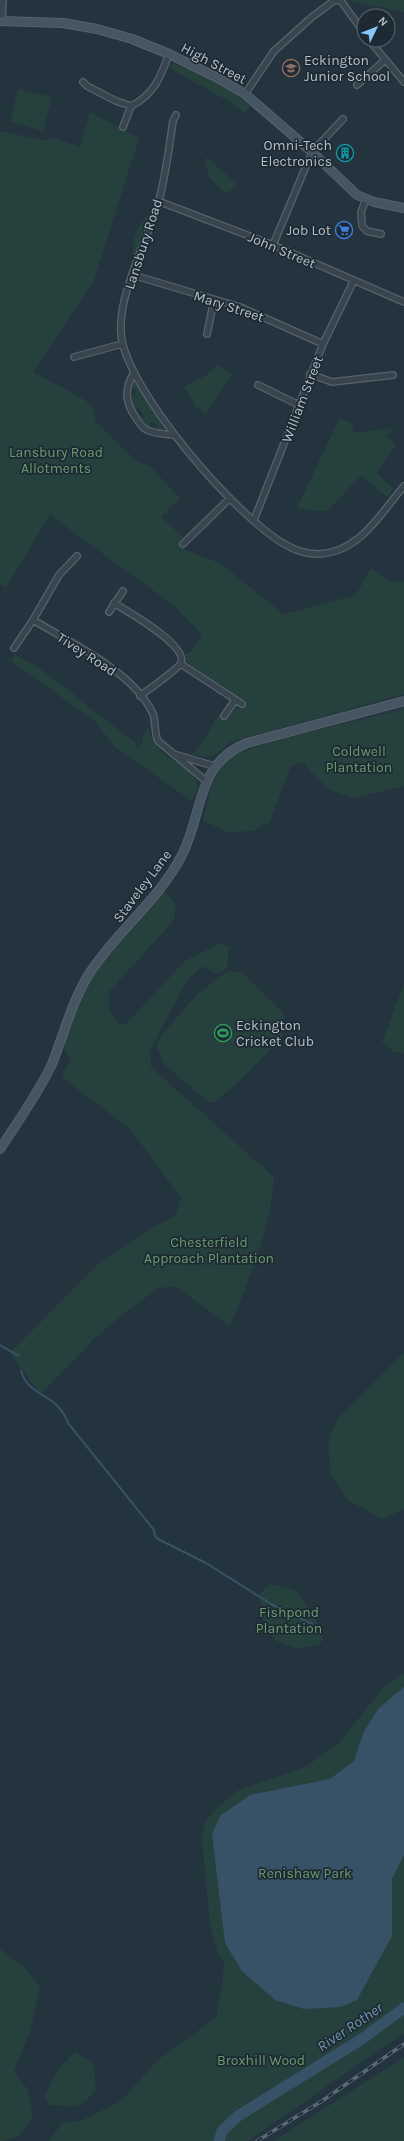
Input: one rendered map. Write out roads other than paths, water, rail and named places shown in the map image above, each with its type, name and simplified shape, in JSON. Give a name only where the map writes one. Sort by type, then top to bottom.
[{"type":"main road","name":"High Street","points":[[1,21],[63,24],[97,29],[132,38],[169,54],[216,77],[244,94],[312,152],[349,189],[366,199],[404,208]]},
{"type":"main road","name":"Staveley Lane","points":[[0,1149],[51,1065],[74,1004],[89,974],[167,879],[182,855],[206,781],[214,766],[224,754],[247,743],[404,701]]},
{"type":"street","points":[[1,21],[3,0]]},
{"type":"street","points":[[244,94],[274,51],[336,0],[341,1],[356,22]]},
{"type":"street","points":[[375,48],[404,82]]},
{"type":"street","points":[[122,128],[131,106],[145,97],[157,84],[169,54]]},
{"type":"street","points":[[357,85],[385,60]]},
{"type":"street","points":[[83,82],[87,86],[116,101],[131,106]]},
{"type":"street","name":"Lansbury Road","points":[[176,115],[172,121],[165,174],[158,201],[121,317],[122,344],[134,372],[174,435],[201,467],[230,498],[254,520],[280,541],[295,549],[319,554],[350,546],[361,537],[404,486]]},
{"type":"street","points":[[273,245],[312,152],[343,119]]},
{"type":"street","points":[[366,199],[361,212],[362,226],[366,231],[380,234]]},
{"type":"street","name":"John Street","points":[[158,201],[273,245],[404,302]]},
{"type":"street","name":"Mary Street","points":[[133,276],[254,312],[323,344]]},
{"type":"street","name":"William Street","points":[[254,520],[310,374],[354,280]]},
{"type":"street","points":[[207,334],[214,300]]},
{"type":"street","points":[[74,357],[122,344]]},
{"type":"street","points":[[134,372],[127,403],[135,416],[147,430],[174,435]]},
{"type":"street","points":[[310,374],[332,382],[393,375]]},
{"type":"street","points":[[258,385],[299,405]]},
{"type":"street","points":[[183,544],[230,498]]},
{"type":"street","points":[[14,648],[33,620],[59,576],[77,556]]},
{"type":"street","points":[[108,612],[123,591]]},
{"type":"street","points":[[114,603],[170,640],[180,652],[181,664]]},
{"type":"street","name":"Tivey Road","points":[[33,620],[124,678],[153,714],[155,734],[158,741],[206,781]]},
{"type":"street","points":[[140,696],[181,664]]},
{"type":"street","points":[[181,664],[242,704]]},
{"type":"street","points":[[224,716],[235,700]]},
{"type":"street","name":"Tivey Road","points":[[174,754],[214,766]]},
{"type":"water","points":[[404,1687],[404,1855],[392,1879],[392,1936],[357,2000],[340,2007],[304,2009],[275,2000],[242,1971],[225,1943],[212,1834],[220,1816],[250,1795],[330,1779],[354,1761],[364,1731],[379,1708]]},
{"type":"waterway","points":[[0,1345],[19,1356]]},
{"type":"waterway","points":[[21,1371],[25,1380],[31,1387],[51,1400],[63,1413],[68,1423],[154,1530],[155,1536],[158,1539],[206,1563],[271,1604],[312,1624]]},
{"type":"waterway","name":"River Rother","points":[[219,2141],[222,2131],[238,2116],[362,2039],[404,2008]]},
{"type":"railway","points":[[257,2141],[322,2101],[404,2044]]},
{"type":"place","name":"Eckington Junior School","points":[[291,68]]},
{"type":"place","name":"Omni-Tech Electronics","points":[[345,153]]},
{"type":"place","name":"Job Lot","points":[[344,230]]},
{"type":"place","name":"Eckington Cricket Club","points":[[223,1033]]},
{"type":"park label","name":"Lansbury Road Allotments","points":[[56,460]]},
{"type":"park label","name":"Coldwell Plantation","points":[[359,760]]},
{"type":"park label","name":"Chesterfield Approach Plantation","points":[[209,1250]]},
{"type":"park label","name":"Fishpond Plantation","points":[[289,1620]]},
{"type":"park label","name":"Renishaw Park","points":[[305,1873]]},
{"type":"park label","name":"Broxhill Wood","points":[[261,2060]]}]
